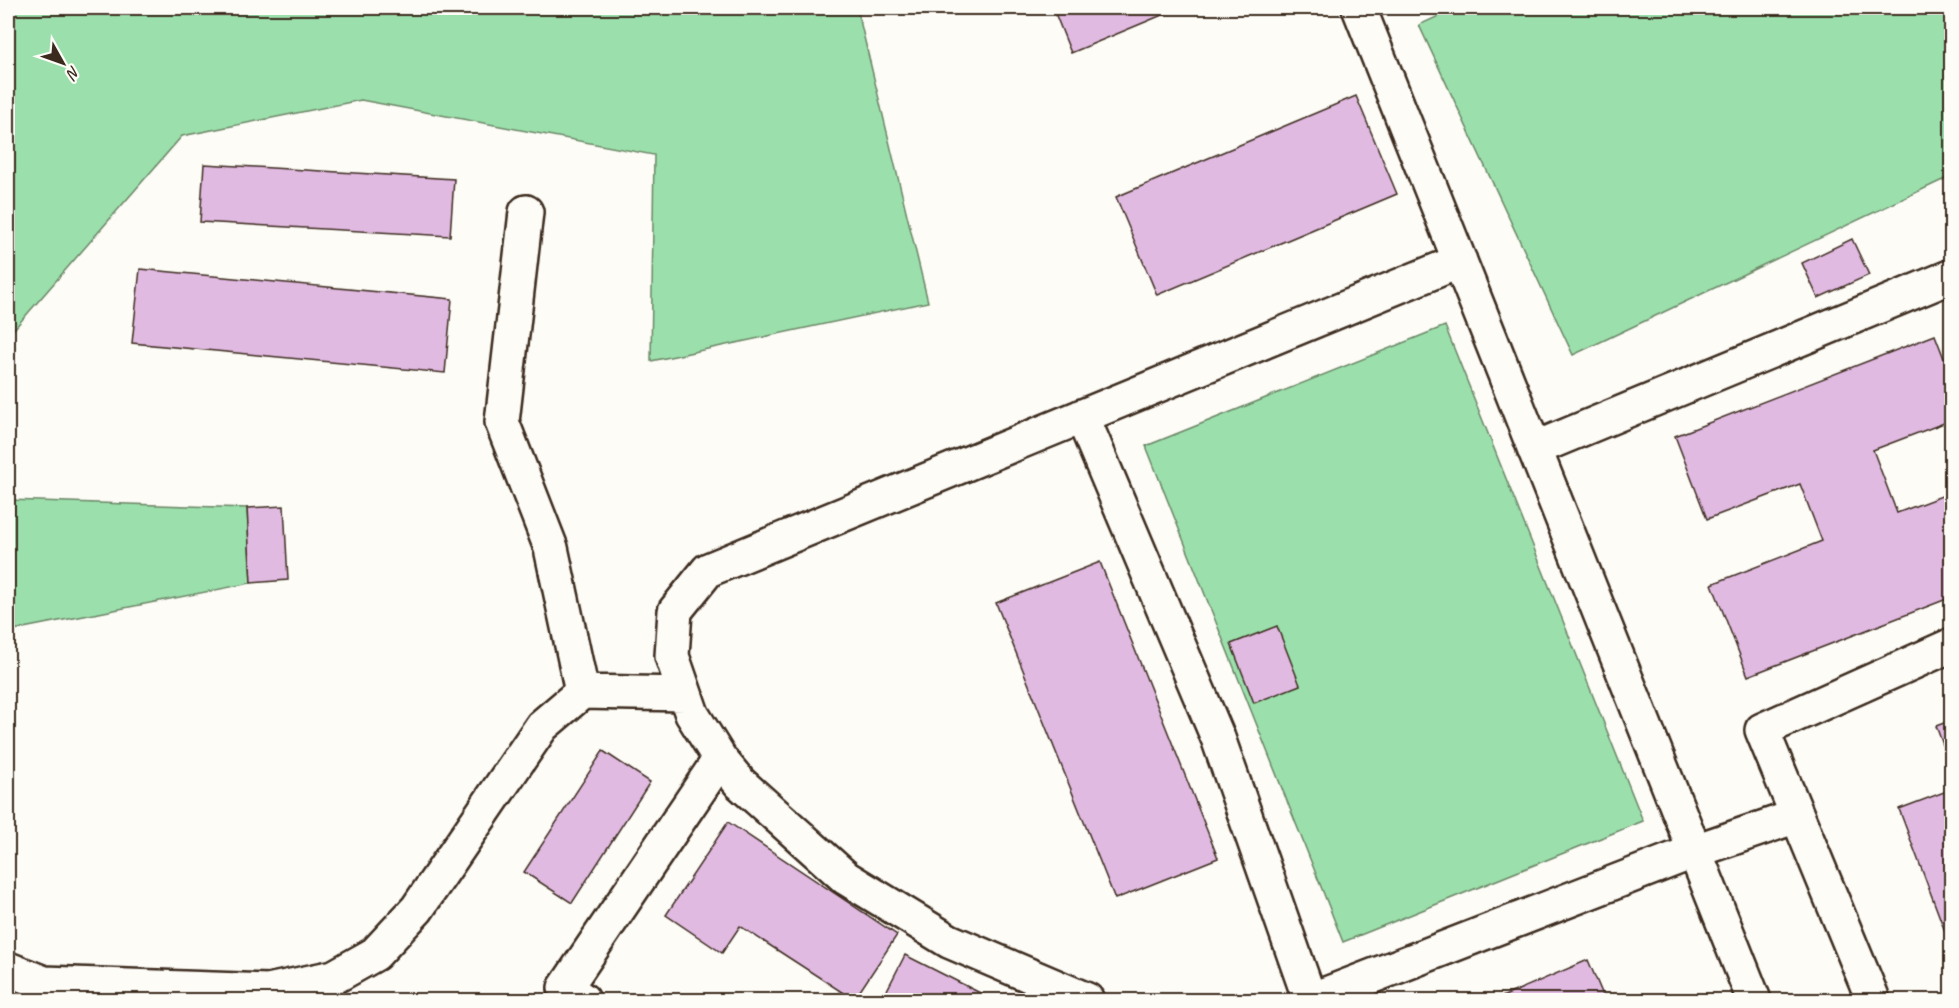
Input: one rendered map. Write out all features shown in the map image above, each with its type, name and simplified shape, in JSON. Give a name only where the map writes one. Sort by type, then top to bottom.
[{"type":"street","points":[[1359,8],[1754,1000]]},
{"type":"street","points":[[526,212],[502,422],[551,548],[582,692]]},
{"type":"street","points":[[1087,1000],[949,941],[846,878],[740,783],[720,759],[692,714],[672,656],[675,611],[708,570],[1460,261]]},
{"type":"street","points":[[1534,449],[1952,276]]},
{"type":"street","points":[[1082,416],[1218,738],[1310,1000],[1695,851],[1797,816]]},
{"type":"street","points":[[1870,1000],[1872,997],[1762,730],[1952,645]]},
{"type":"street","points":[[8,969],[44,983],[268,991],[334,977],[375,954],[417,909],[542,726],[582,692],[685,694]]},
{"type":"street","points":[[583,1000],[565,988],[720,759]]},
{"type":"green space","points":[[8,8],[857,8],[928,302],[651,361],[654,155],[361,100],[182,136],[8,336]]},
{"type":"green space","points":[[1456,8],[1951,8],[1951,176],[1573,355],[1419,25]]},
{"type":"green space","points":[[1445,326],[1643,821],[1343,942],[1146,446]]},
{"type":"green space","points":[[8,500],[247,508],[251,583],[8,631]]},
{"type":"building","points":[[1053,8],[1179,8],[1071,53]]},
{"type":"building","points":[[1356,96],[1397,194],[1157,295],[1116,197]]},
{"type":"building","points":[[204,164],[454,179],[450,236],[200,222]]},
{"type":"building","points":[[1852,239],[1869,275],[1818,298],[1802,263]]},
{"type":"building","points":[[140,269],[452,299],[445,373],[132,343]]},
{"type":"building","points":[[1935,335],[1952,379],[1952,420],[1873,450],[1897,513],[1952,492],[1952,597],[1748,676],[1712,584],[1822,541],[1800,484],[1707,519],[1675,436]]},
{"type":"building","points":[[284,506],[288,580],[251,583],[247,508]]},
{"type":"building","points":[[1100,562],[1218,858],[1115,899],[996,603]]},
{"type":"building","points":[[1277,626],[1300,685],[1254,703],[1231,644]]},
{"type":"building","points":[[1952,720],[1952,769],[1936,726]]},
{"type":"building","points":[[603,751],[650,782],[572,903],[524,872]]},
{"type":"building","points":[[1952,789],[1952,950],[1899,809]]},
{"type":"building","points":[[728,822],[897,935],[854,1000],[740,926],[722,953],[666,915]]},
{"type":"building","points":[[905,955],[994,1000],[887,1000],[883,998]]},
{"type":"building","points":[[1588,960],[1605,1000],[1495,1000]]}]
